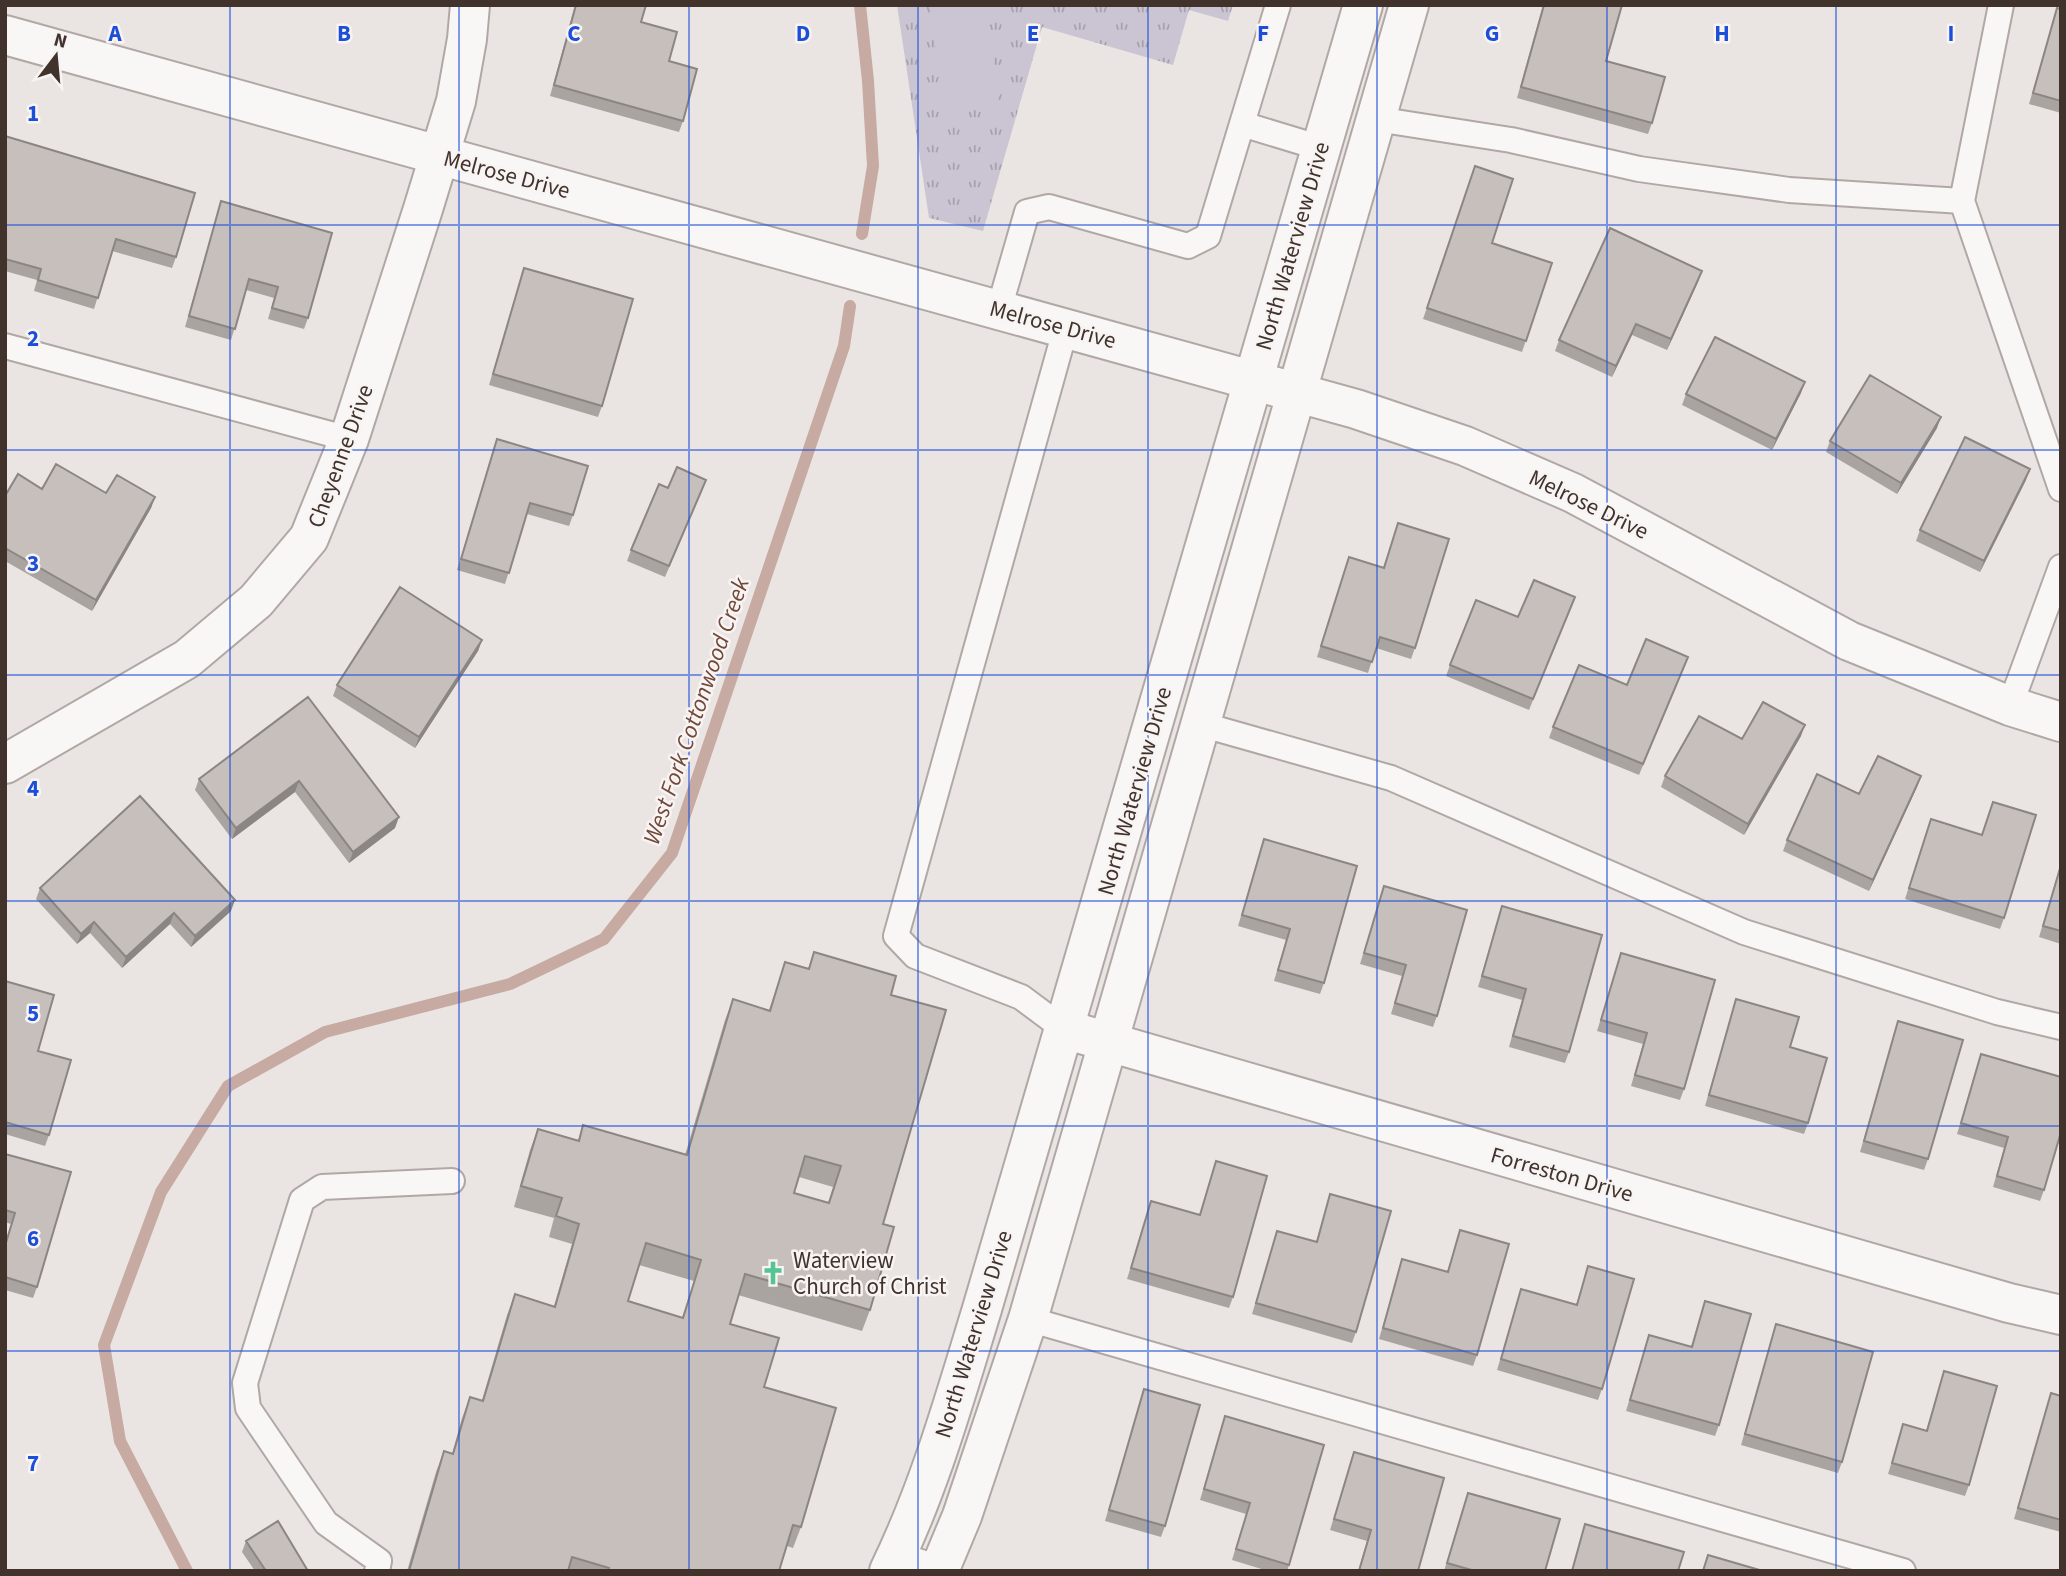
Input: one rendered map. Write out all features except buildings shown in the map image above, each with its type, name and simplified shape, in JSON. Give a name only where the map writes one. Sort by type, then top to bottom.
[{"type":"street","name":"Cheyenne Drive","points":[[6,762],[187,659],[256,601],[309,538],[349,439],[456,101],[470,5]]},
{"type":"street","name":"North Waterview Drive","points":[[903,1567],[918,1503],[950,1415],[1363,5]]},
{"type":"street","name":"North Waterview Drive","points":[[939,1571],[962,1516],[1028,1319],[1409,5]]},
{"type":"street","name":"Melrose Drive","points":[[5,35],[1298,391],[1465,446],[1573,493],[1849,641],[2010,706],[2061,722]]},
{"type":"street","name":"Forreston Drive","points":[[1064,1029],[2009,1303],[2061,1315]]},
{"type":"lane","points":[[999,309],[1027,212],[1049,207],[1188,246],[1208,236],[1278,5]]},
{"type":"lane","points":[[2001,5],[1962,201],[2061,489]]},
{"type":"lane","points":[[1376,119],[1511,140],[1639,169],[1789,190],[1962,201]]},
{"type":"lane","points":[[1242,124],[1321,148]]},
{"type":"lane","points":[[1064,1029],[1021,997],[915,956],[896,936],[1066,327]]},
{"type":"lane","points":[[5,346],[349,439]]},
{"type":"lane","points":[[2010,706],[2061,567]]},
{"type":"lane","points":[[1200,724],[1391,778],[1744,932],[1997,1012],[2061,1027]]},
{"type":"lane","points":[[377,1571],[379,1561],[326,1523],[248,1408],[245,1383],[302,1200],[322,1187],[453,1181]]},
{"type":"lane","points":[[1028,1319],[1903,1571]]},
{"type":"green space","points":[[897,5],[1233,5],[1228,21],[1189,10],[1173,65],[1042,27],[983,231],[929,218]]},
{"type":"green space","points":[[931,5],[986,5],[998,101],[944,114]]},
{"type":"waterway","name":"West Fork Cottonwood Creek","points":[[860,5],[873,166],[862,234]]},
{"type":"waterway","name":"West Fork Cottonwood Creek","points":[[187,1571],[120,1441],[104,1345],[161,1192],[228,1086],[325,1032],[510,984],[604,939],[672,853],[844,346],[850,306]]},
{"type":"place","name":"Waterview Church of Christ","points":[[773,1273]]}]
